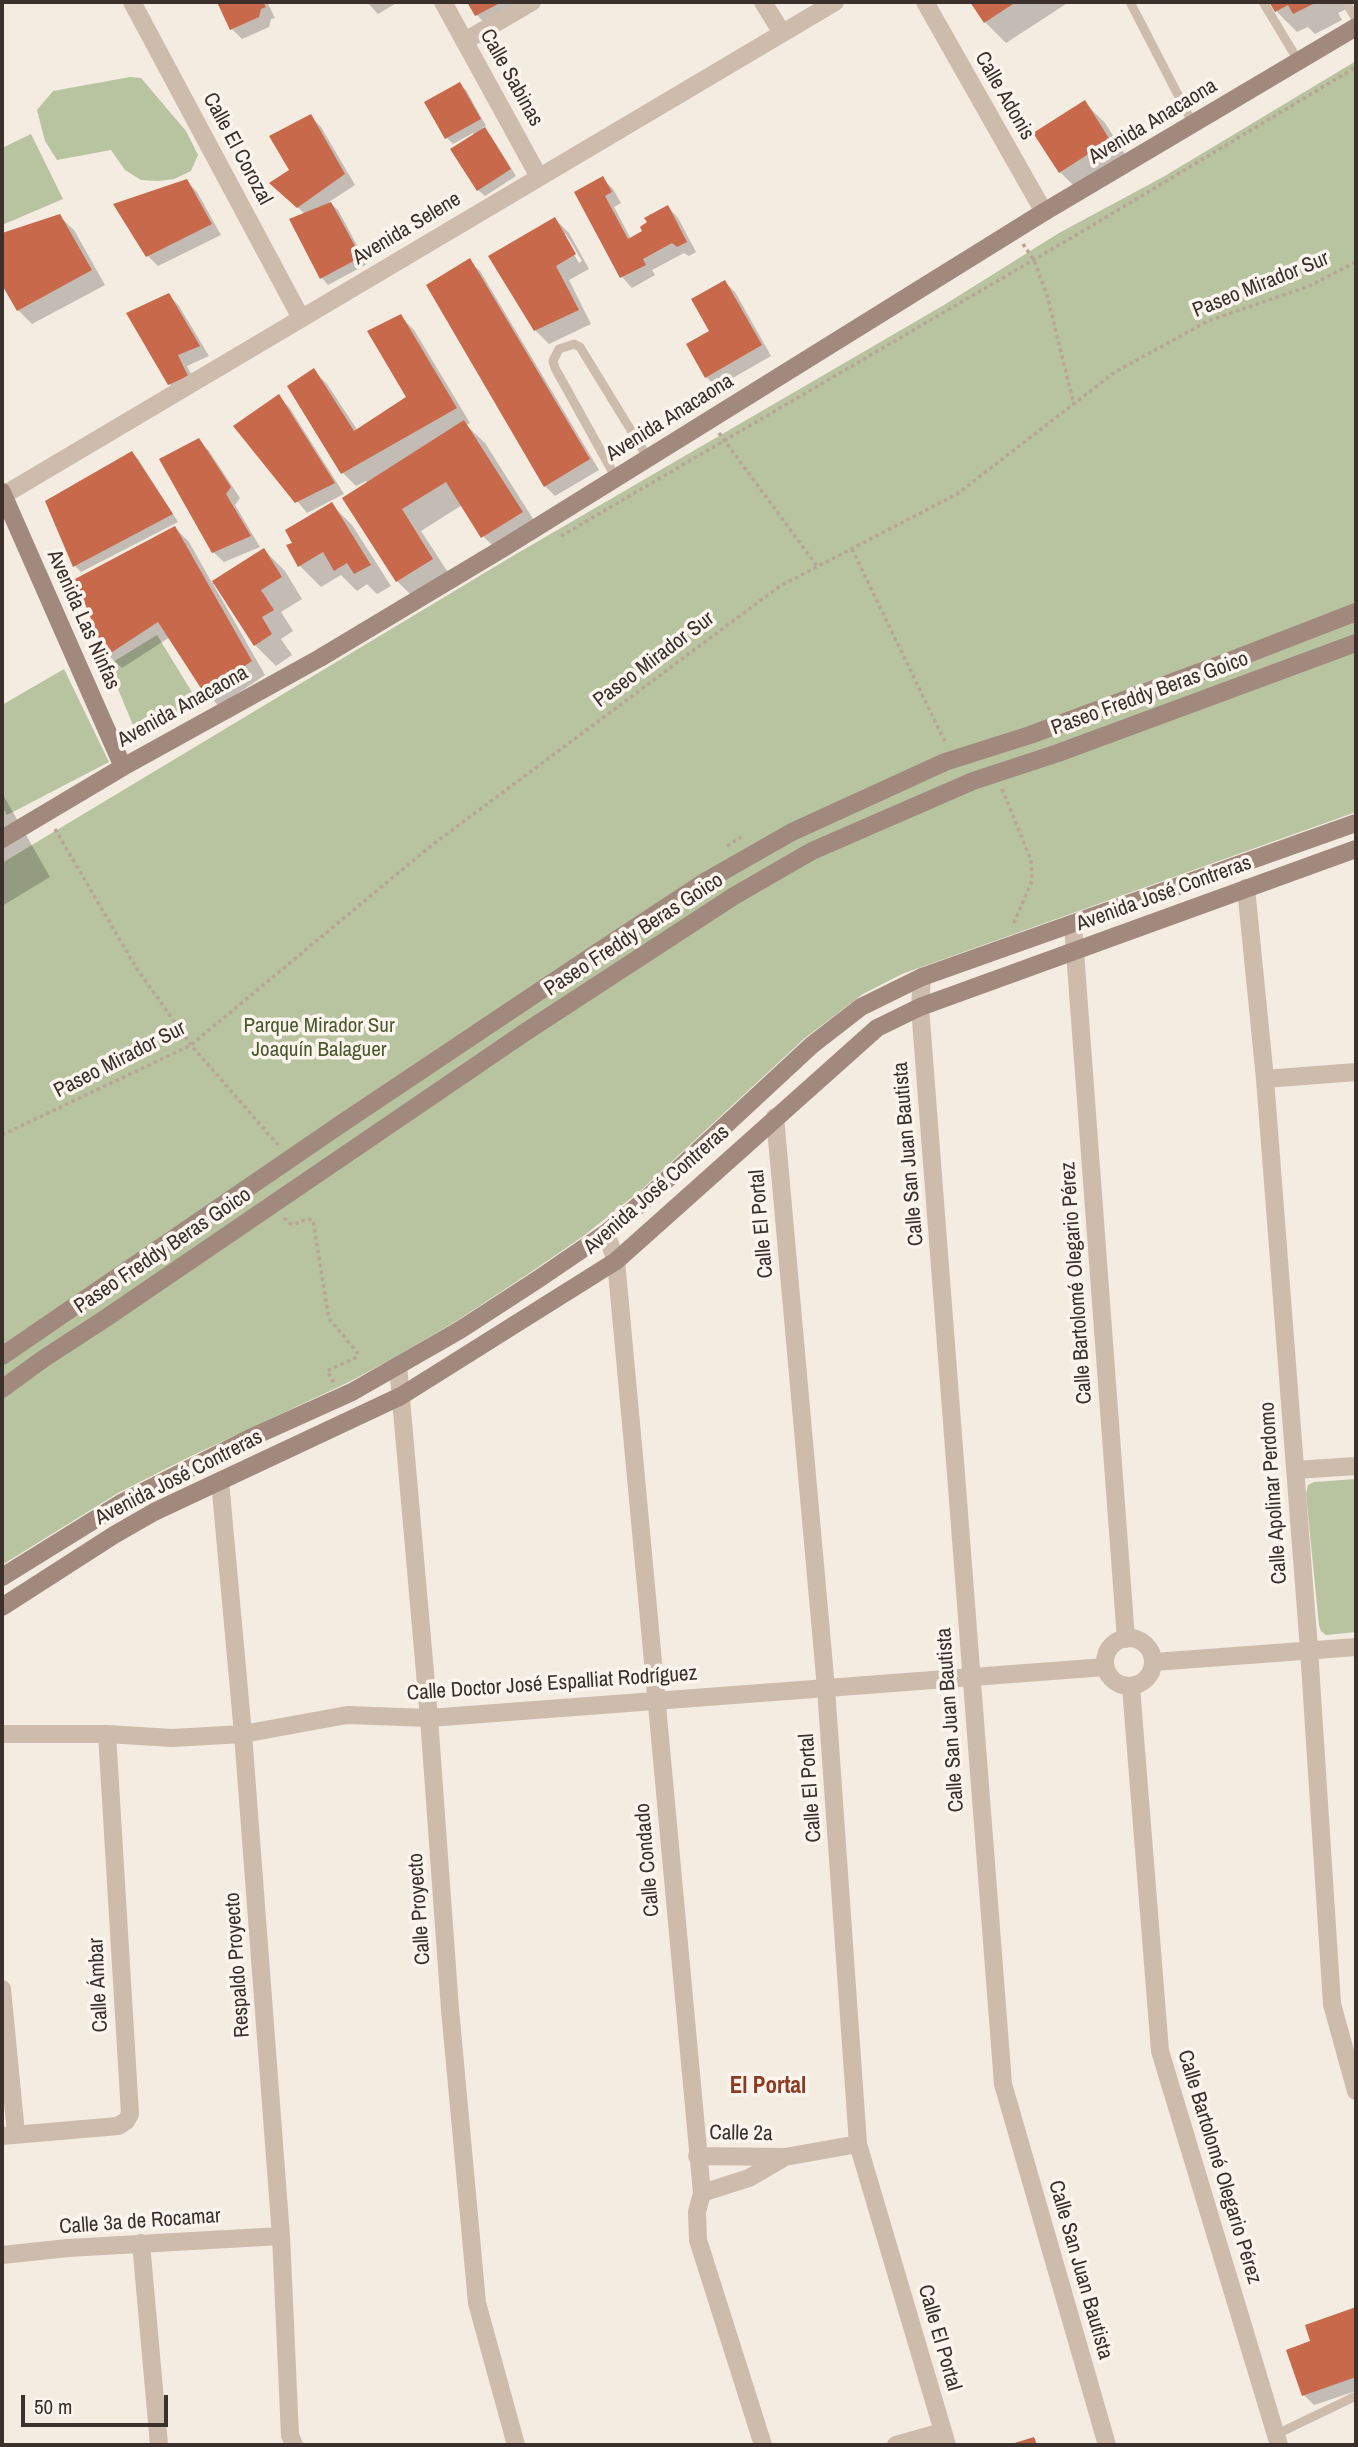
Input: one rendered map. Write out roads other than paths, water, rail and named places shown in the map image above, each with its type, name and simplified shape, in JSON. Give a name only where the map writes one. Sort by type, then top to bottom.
[{"type":"main road","name":"Avenida Anacaona","points":[[2,839],[123,767],[320,658],[617,478],[1044,212],[1356,27]]},
{"type":"main road","name":"Avenida Las Ninfas","points":[[2,494],[123,767]]},
{"type":"main road","name":"Paseo Freddy Beras Goico","points":[[2,1356],[286,1156],[706,881],[792,832],[945,762],[1030,735],[1356,612]]},
{"type":"main road","name":"Paseo Freddy Beras Goico","points":[[2,1389],[527,1031],[734,896],[812,851],[973,780],[1058,753],[1356,643]]},
{"type":"main road","name":"Avenida José Contreras","points":[[2,1577],[123,1502],[250,1438],[343,1396],[460,1330],[606,1233],[671,1177],[812,1045],[860,1007],[922,976],[1073,925],[1356,823]]},
{"type":"main road","name":"Avenida José Contreras","points":[[2,1607],[114,1535],[220,1481],[401,1396],[617,1261],[877,1028],[920,1007],[1356,849]]},
{"type":"main road","points":[[286,1156],[304,1183]]},
{"type":"street","name":"Calle Sabinas","points":[[443,2],[539,177]]},
{"type":"street","points":[[465,41],[532,2]]},
{"type":"street","points":[[764,2],[782,33]]},
{"type":"street","name":"Avenida Selene","points":[[2,494],[835,2]]},
{"type":"street","name":"Calle Adonis","points":[[925,2],[1044,212]]},
{"type":"street","name":"Calle El Corozal","points":[[134,3],[301,318]]},
{"type":"street","name":"Calle Apolinar Perdomo","points":[[1246,888],[1265,1079],[1309,1649],[1332,2004],[1356,2091]]},
{"type":"street","name":"Calle Bartolomé Olegario Pérez","points":[[1073,925],[1126,1639]]},
{"type":"street","name":"Calle San Juan Bautista","points":[[922,976],[920,1007],[1003,2084],[1107,2445]]},
{"type":"street","points":[[1265,1079],[1356,1072]]},
{"type":"street","name":"Calle El Portal","points":[[775,1117],[827,1688],[858,2144],[944,2438]]},
{"type":"street","name":"Calle Condado","points":[[606,1233],[617,1261],[702,2193],[697,2212],[698,2240],[763,2445]]},
{"type":"street","name":"Calle Proyecto","points":[[398,1365],[429,1718],[450,2010],[477,2304],[516,2445]]},
{"type":"street","points":[[1295,1470],[1356,1466]]},
{"type":"street","name":"Respaldo Proyecto","points":[[220,1481],[243,1734],[281,2236],[290,2435],[293,2445]]},
{"type":"street","points":[[1126,1639],[1143,1642],[1154,1662],[1148,1678],[1131,1687],[1114,1682],[1105,1667],[1106,1654],[1120,1640],[1126,1639]]},
{"type":"street","points":[[1154,1662],[1356,1647]]},
{"type":"street","name":"Calle Doctor José Espalliat Rodríguez","points":[[2,1734],[107,1734],[172,1738],[243,1734],[347,1716],[429,1718],[1105,1667]]},
{"type":"street","name":"Calle Bartolomé Olegario Pérez","points":[[1131,1687],[1160,2051],[1277,2440]]},
{"type":"street","name":"Calle Ámbar","points":[[9,2134],[118,2126],[126,2121],[130,2114],[107,1734]]},
{"type":"street","points":[[2,1989],[9,2134]]},
{"type":"street","name":"Calle 2a","points":[[697,2156],[785,2157],[858,2144]]},
{"type":"street","name":"Calle 2a","points":[[702,2193],[749,2178],[785,2157]]},
{"type":"street","name":"Calle 3a de Rocamar","points":[[2,2255],[281,2236]]},
{"type":"street","points":[[141,2244],[159,2445]]},
{"type":"street","points":[[896,2445],[944,2438]]},
{"type":"lane","points":[[1130,2],[1194,124]]},
{"type":"lane","points":[[1264,2],[1299,62]]},
{"type":"lane","points":[[1346,2],[1356,19]]},
{"type":"lane","points":[[617,478],[555,369],[553,361],[559,349],[574,344],[580,347],[648,458]]},
{"type":"lane","points":[[1277,2440],[1356,2396]]},
{"type":"district","name":"El Portal","points":[[768,2087]]},
{"type":"park label","name":"Parque Mirador Sur Joaquín Balaguer","points":[[319,1038]]}]
